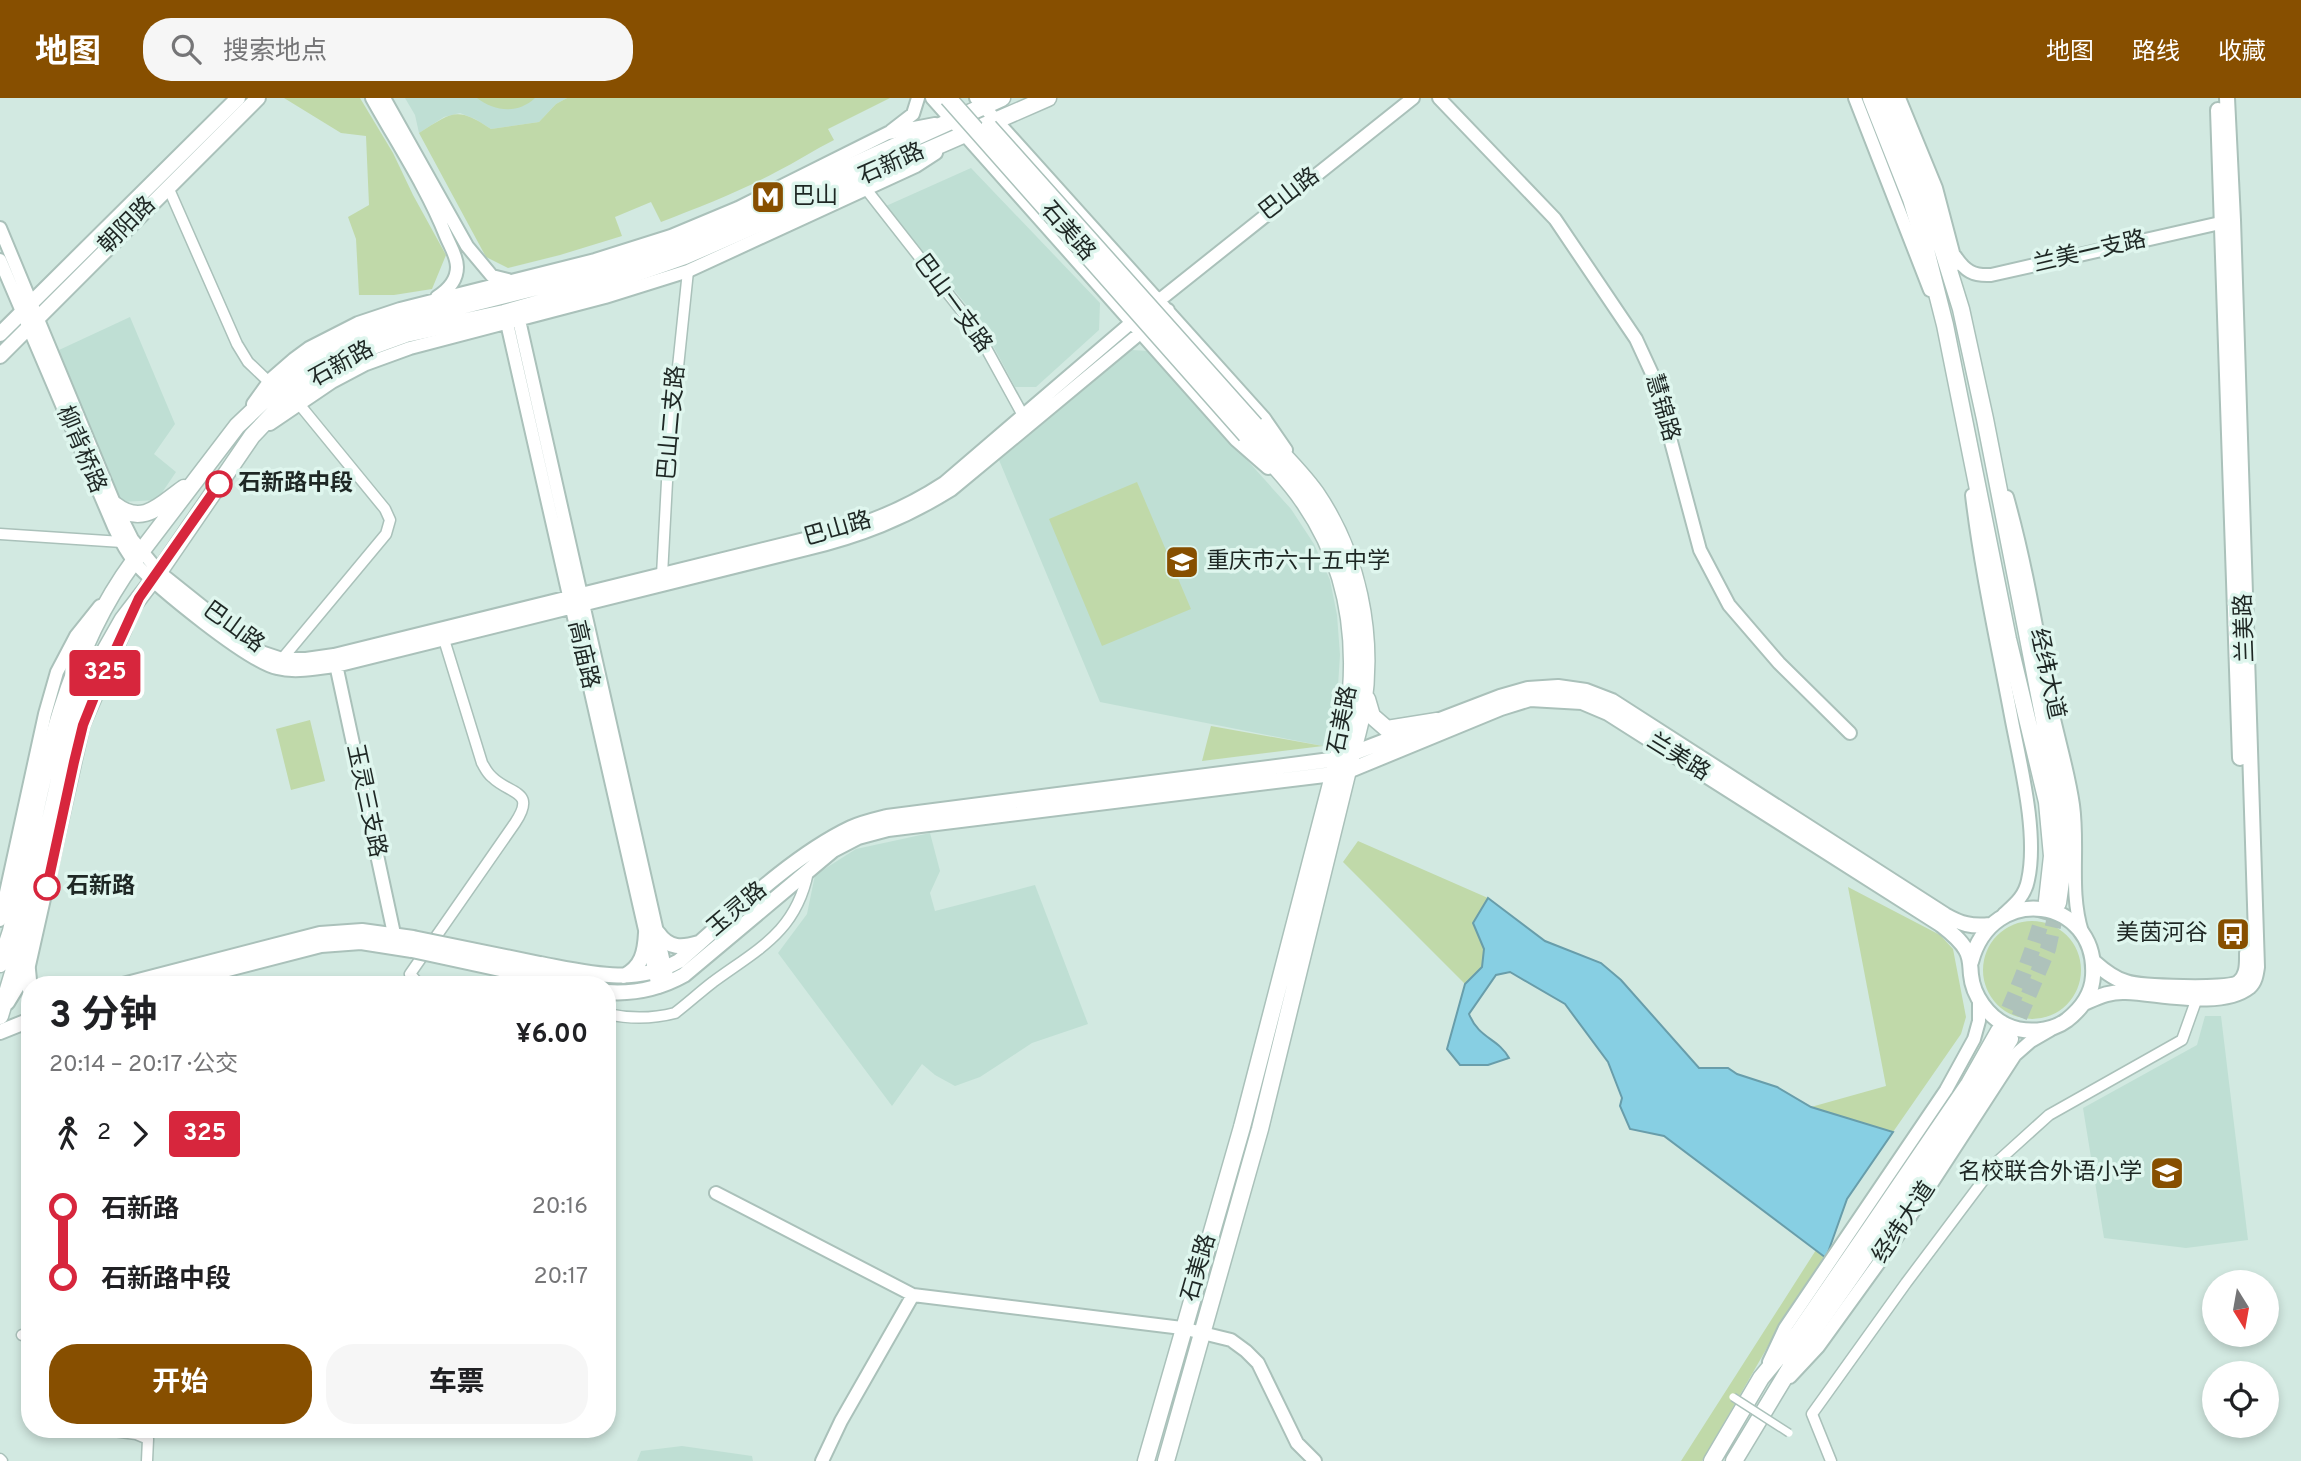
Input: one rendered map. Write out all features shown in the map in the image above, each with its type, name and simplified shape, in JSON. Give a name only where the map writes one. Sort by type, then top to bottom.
[{"type":"main road","name":"朝阳路","points":[[0,334],[238,98]]},
{"type":"main road","name":"朝阳路","points":[[0,356],[258,98]]},
{"type":"main road","name":"石美路","points":[[948,98],[1251,430]]},
{"type":"main road","name":"石美路","points":[[962,98],[1338,529],[1360,597],[1365,628],[1363,710],[1343,765],[1146,1461]]},
{"type":"main road","name":"石新路","points":[[0,964],[11,931],[58,718],[72,678],[117,584],[237,426],[278,387],[314,359],[355,338],[401,321],[601,271],[675,246],[953,120],[980,102],[1002,98]]},
{"type":"main road","name":"石新路","points":[[0,1015],[24,936],[72,722],[86,684],[103,651],[252,436],[288,398],[325,371],[362,350],[407,334],[511,311],[603,285],[685,256],[1048,98]]},
{"type":"main road","name":"经纬大道","points":[[1871,98],[1918,196],[1925,246],[1945,325],[2008,639],[2047,802],[2052,856],[2052,902],[2065,853],[2064,822],[1985,419],[1961,309],[1918,196],[1886,98]]},
{"type":"main road","name":"兰美路","points":[[2063,1023],[2084,1003],[2105,994],[2124,991],[2197,998],[2226,997],[2249,987],[2255,978],[2257,967],[2227,221],[2217,98]]},
{"type":"main road","name":"兰美路","points":[[2094,962],[2107,973],[2127,983],[2210,988],[2240,982],[2247,967],[2227,221],[2227,98]]},
{"type":"main road","points":[[115,505],[131,514],[149,512],[159,508],[198,479]]},
{"type":"main road","name":"石美路","points":[[1166,1461],[1260,1129],[1343,765],[1352,691],[1351,631],[1340,574],[1308,495]]},
{"type":"main road","name":"兰美路","points":[[1343,765],[1437,721],[1500,697],[1528,689],[1558,687],[1586,691],[1612,701],[1963,925],[1975,927],[1994,922],[2016,910],[2034,908],[2052,911],[2069,920],[2082,932]]},
{"type":"main road","points":[[1365,689],[1372,716],[1382,727],[1387,729],[1437,721]]},
{"type":"main road","name":"兰美路","points":[[1343,765],[1530,699],[1582,702],[1608,713],[1940,924],[1967,950],[1971,962],[1971,976],[1979,999]]},
{"type":"main road","name":"玉灵路","points":[[616,977],[660,970],[679,961],[778,877],[829,839],[853,826],[1343,765]]},
{"type":"main road","name":"玉灵路","points":[[616,993],[664,985],[684,975],[833,850],[887,823]]},
{"type":"main road","points":[[1971,962],[1975,947],[1994,922]]},
{"type":"main road","name":"玉灵路","points":[[158,976],[320,934],[362,931],[396,941],[539,970],[602,976]]},
{"type":"main road","points":[[2082,932],[2094,962],[2093,984],[2084,1003]]},
{"type":"main road","points":[[622,977],[638,966],[652,933],[670,945],[686,947],[700,943]]},
{"type":"main road","name":"玉灵路","points":[[201,976],[321,945],[396,941]]},
{"type":"main road","points":[[28,970],[29,976]]},
{"type":"main road","name":"玉灵路","points":[[539,970],[553,976]]},
{"type":"main road","points":[[1979,999],[1990,1014],[2006,1025],[2025,1030],[2044,1030],[2063,1023]]},
{"type":"main road","points":[[0,1032],[21,1024]]},
{"type":"main road","name":"经纬大道","points":[[1712,1461],[1760,1378],[1799,1332],[2005,1035],[1931,1162],[1807,1340],[1734,1461]]},
{"type":"street","points":[[372,98],[460,258],[468,257],[467,246]]},
{"type":"street","points":[[384,98],[467,246],[492,275],[505,280],[522,279]]},
{"type":"street","points":[[237,426],[269,382],[302,354],[333,334],[379,315],[596,260],[671,236],[738,208],[888,134],[913,114],[918,98]]},
{"type":"street","points":[[932,98],[1236,440],[1308,495]]},
{"type":"street","name":"巴山路","points":[[156,576],[252,658],[278,669],[304,670],[577,601],[848,539],[885,526],[919,510],[951,490],[1132,321],[1413,98]]},
{"type":"street","name":"慧锦路","points":[[1439,98],[1556,219],[1636,339],[1654,378],[1700,550],[1729,604],[1779,663],[1850,733]]},
{"type":"street","points":[[1855,98],[1945,325]]},
{"type":"street","points":[[1899,98],[1936,188],[1955,256],[1961,309]]},
{"type":"street","points":[[980,102],[1264,418],[1308,495]]},
{"type":"street","points":[[888,134],[953,120]]},
{"type":"street","points":[[252,436],[366,364],[410,348],[605,297],[688,271],[916,166],[965,133]]},
{"type":"street","points":[[168,187],[237,344],[248,362],[269,382]]},
{"type":"street","name":"巴山一支路","points":[[866,189],[975,328],[1026,420]]},
{"type":"street","points":[[433,300],[450,287],[457,266],[440,220]]},
{"type":"street","name":"兰美一支路","points":[[1955,256],[1967,271],[1982,276],[1991,275],[2227,221]]},
{"type":"street","points":[[0,228],[25,307]]},
{"type":"street","points":[[0,260],[25,307]]},
{"type":"street","name":"巴山二支路","points":[[662,575],[668,463],[688,271]]},
{"type":"street","name":"柳背桥路","points":[[25,307],[138,557]]},
{"type":"street","name":"巴山路","points":[[577,601],[662,575],[845,529],[913,503],[944,483],[1168,310]]},
{"type":"street","name":"高庙路","points":[[513,321],[664,985]]},
{"type":"street","name":"柳背桥路","points":[[32,322],[122,542],[156,576]]},
{"type":"street","points":[[282,659],[386,534],[390,520],[385,509],[299,404]]},
{"type":"street","name":"经纬大道","points":[[1985,419],[2017,533],[2072,797],[2076,838],[2075,911],[2082,932]]},
{"type":"street","name":"经纬大道","points":[[1964,422],[1978,545],[2024,779],[2029,831],[2029,870],[2024,894],[1994,922]]},
{"type":"street","points":[[0,534],[122,542]]},
{"type":"street","name":"巴山路","points":[[156,576],[258,651],[282,659],[335,660]]},
{"type":"street","points":[[0,920],[57,672],[76,636],[117,584]]},
{"type":"street","points":[[24,976],[28,970],[83,725],[139,598]]},
{"type":"street","points":[[412,976],[410,974],[515,823],[524,804],[521,797],[491,777],[482,762],[442,634]]},
{"type":"street","name":"玉灵三支路","points":[[335,660],[396,941]]},
{"type":"street","points":[[616,1016],[660,1017],[675,1013],[770,942],[796,909],[805,888],[808,869]]},
{"type":"street","points":[[0,1015],[21,981]]},
{"type":"street","points":[[1830,1461],[1812,1414],[1997,1162],[2049,1115],[2182,1040],[2197,998]]},
{"type":"street","name":"经纬大道","points":[[1760,1378],[1785,1328],[1946,1090],[1974,1039],[1979,1021],[1979,999]]},
{"type":"street","name":"经纬大道","points":[[1774,1395],[1818,1347],[1883,1257],[2015,1055],[2031,1041],[2063,1023]]},
{"type":"street","points":[[716,1194],[914,1296],[1182,1328],[1231,1340],[1258,1363],[1297,1443],[1315,1461]]},
{"type":"street","points":[[822,1461],[841,1422],[914,1296]]},
{"type":"street","points":[[1733,1397],[1789,1433]]},
{"type":"street","points":[[146,1438],[148,1439],[147,1461]]},
{"type":"shaded area","points":[[405,98],[567,98],[556,104],[539,122],[491,129],[460,113],[444,117],[419,133],[415,115]]},
{"type":"shaded area","points":[[971,168],[1100,303],[1099,330],[1036,387],[1015,387],[981,323],[886,206]]},
{"type":"shaded area","points":[[130,317],[175,424],[154,454],[176,472],[157,500],[121,502],[59,350]]},
{"type":"shaded area","name":"重庆市六十五中学","points":[[1132,350],[1149,351],[1291,509],[1314,544],[1330,580],[1337,615],[1340,655],[1337,701],[1323,746],[1100,702],[999,460]]},
{"type":"shaded area","points":[[930,833],[940,871],[930,893],[935,911],[1035,885],[1088,1024],[1032,1043],[980,1077],[955,1086],[922,1064],[892,1106],[778,953],[807,914],[815,875],[856,849]]},
{"type":"shaded area","name":"名校联合外语小学","points":[[2205,1016],[2221,1016],[2248,1240],[2186,1248],[2104,1238],[2083,1108],[2197,1045]]},
{"type":"shaded area","points":[[682,1446],[752,1456],[753,1461],[637,1461],[641,1451]]},
{"type":"green space","points":[[284,98],[360,98],[393,153],[446,255],[432,289],[394,295],[359,295],[356,239],[348,217],[369,205],[366,136],[341,133]]},
{"type":"green space","points":[[477,98],[535,98],[521,107],[506,109],[491,106]]},
{"type":"green space","points":[[567,98],[890,98],[828,129],[834,140],[734,193],[661,222],[651,202],[615,217],[622,236],[508,268],[486,257],[419,133],[455,114],[470,117],[491,129],[539,122],[556,104]]},
{"type":"green space","points":[[1137,482],[1191,609],[1102,646],[1049,519]]},
{"type":"green space","points":[[310,720],[325,781],[291,790],[276,729]]},
{"type":"green space","points":[[1211,726],[1323,746],[1202,761]]},
{"type":"green space","points":[[1358,841],[1488,898],[1474,922],[1484,949],[1482,967],[1465,984],[1343,862]]},
{"type":"green space","points":[[1848,887],[1940,935],[1953,949],[1966,1017],[1961,1034],[1893,1132],[1811,1107],[1886,1086]]},
{"type":"green space","points":[[2032,921],[2051,925],[2067,935],[2077,951],[2081,970],[2077,989],[2067,1005],[2051,1015],[2032,1019],[2013,1015],[1997,1005],[1987,989],[1983,970],[1987,951],[1997,935],[2013,925]]},
{"type":"green space","points":[[1816,1250],[1826,1258],[1779,1327],[1702,1461],[1681,1461]]},
{"type":"water","points":[[1488,898],[1545,941],[1601,963],[1621,980],[1699,1068],[1728,1068],[1737,1074],[1777,1087],[1811,1107],[1893,1132],[1847,1199],[1826,1258],[1664,1136],[1630,1129],[1620,1106],[1622,1098],[1608,1062],[1565,1004],[1510,972],[1496,975],[1469,1014],[1478,1029],[1500,1046],[1509,1058],[1488,1065],[1460,1065],[1447,1049],[1465,984],[1482,967],[1484,949],[1473,923]]},
{"type":"tunnel","points":[[1999,1031],[2026,967],[2047,901]]},
{"type":"tunnel","points":[[2010,1039],[2048,949],[2058,903]]},
{"type":"bus line","name":"325","points":[[47,887],[83,725],[97,690],[139,598],[219,484]]},
{"type":"place","name":"巴山","points":[[768,197]]},
{"type":"place","name":"石新路中段","points":[[219,484]]},
{"type":"place","name":"重庆市六十五中学","points":[[1182,562]]},
{"type":"place","name":"石新路","points":[[47,887]]},
{"type":"place","name":"美茵河谷","points":[[2233,934]]},
{"type":"place","name":"名校联合外语小学","points":[[2167,1173]]}]
